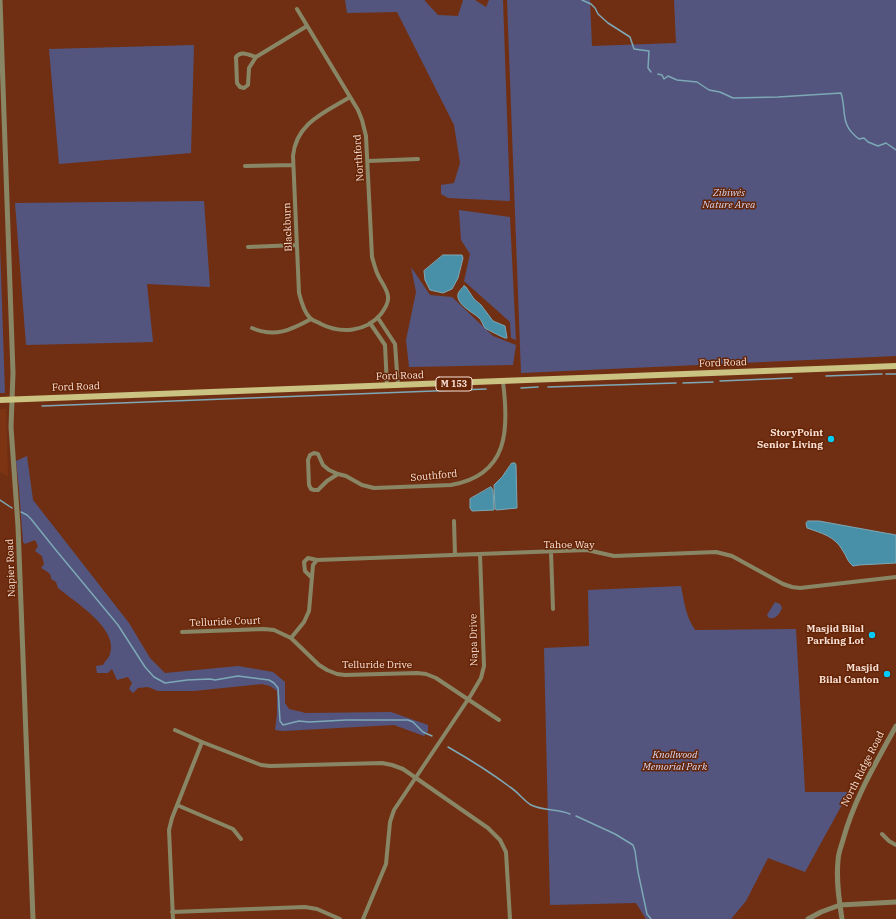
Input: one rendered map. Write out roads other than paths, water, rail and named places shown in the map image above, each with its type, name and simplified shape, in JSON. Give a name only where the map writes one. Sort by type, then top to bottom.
[{"type":"main road","name":"Ford Road","points":[[0,400],[896,366]]},
{"type":"street","name":"Napier Road","points":[[0,0],[13,373],[12,427],[18,526],[33,919]]},
{"type":"street","name":"Northford","points":[[297,9],[358,110],[364,125],[368,161],[372,257],[388,297],[386,308],[378,318],[370,323]]},
{"type":"street","points":[[256,57],[239,53],[236,57],[237,83],[240,87],[244,88],[248,86],[249,68],[256,57],[307,26]]},
{"type":"street","name":"Blackburn","points":[[311,319],[302,303],[299,293],[294,165],[295,146],[302,131],[317,116],[350,97]]},
{"type":"street","points":[[368,161],[418,159]]},
{"type":"street","points":[[246,166],[294,165]]},
{"type":"street","points":[[248,247],[297,245]]},
{"type":"street","points":[[378,318],[395,344],[398,386]]},
{"type":"street","points":[[252,328],[262,333],[275,333],[294,328],[311,319],[330,328],[340,330],[355,329],[370,323],[385,345],[387,386]]},
{"type":"street","name":"Southford","points":[[338,474],[327,481],[318,490],[311,489],[309,485],[308,460],[310,455],[314,453],[318,454],[326,468],[346,476],[362,485],[374,488],[451,485],[476,477],[492,462],[498,453],[504,438],[505,413],[503,382]]},
{"type":"street","points":[[454,522],[455,555]]},
{"type":"street","name":"Tahoe Way","points":[[317,560],[587,550],[614,556],[721,553],[732,556],[783,584],[792,587],[800,588],[896,577]]},
{"type":"street","points":[[551,552],[553,609]]},
{"type":"street","name":"Napa Drive","points":[[363,919],[386,864],[392,817],[397,805],[482,678],[484,666],[480,554]]},
{"type":"street","points":[[292,638],[304,622],[309,611],[312,578],[313,565],[317,560],[308,558],[304,562],[305,570],[312,578]]},
{"type":"street","name":"Telluride Court","points":[[182,632],[264,629],[274,630],[292,638]]},
{"type":"street","name":"Telluride Drive","points":[[292,638],[319,664],[327,670],[337,674],[426,674],[436,678],[500,720]]},
{"type":"street","name":"North Ridge Road","points":[[842,919],[837,882],[838,860],[847,825],[860,792],[896,726]]},
{"type":"street","points":[[175,730],[262,765],[382,763],[398,766],[488,828],[500,840],[507,857],[510,919]]},
{"type":"street","points":[[173,919],[169,830],[172,818],[202,742]]},
{"type":"street","points":[[177,805],[233,829],[241,839]]},
{"type":"street","points":[[882,834],[896,845]]},
{"type":"street","points":[[808,919],[821,912],[840,905],[896,902]]},
{"type":"street","points":[[172,912],[305,907],[317,909],[340,919]]},
{"type":"waterway","points":[[582,0],[591,4],[598,14],[608,23],[630,37],[634,49],[649,51],[648,68],[651,72]]},
{"type":"waterway","points":[[658,74],[662,75],[664,79],[668,76],[677,80],[697,82],[709,90],[720,92],[733,98],[841,93],[846,123],[853,133],[859,139],[864,138],[868,142],[878,146],[886,143],[896,150]]},
{"type":"waterway","points":[[826,376],[882,374]]},
{"type":"waterway","points":[[886,374],[896,374]]},
{"type":"waterway","points":[[720,381],[792,378]]},
{"type":"waterway","points":[[683,383],[713,382]]},
{"type":"waterway","points":[[548,387],[676,383]]},
{"type":"waterway","points":[[521,388],[538,387]]},
{"type":"waterway","points":[[42,406],[486,389]]},
{"type":"waterway","points":[[0,500],[12,508]]},
{"type":"waterway","points":[[21,512],[31,519],[118,625],[145,667],[154,677],[165,683],[187,680],[215,680],[238,676],[269,680],[278,688],[280,721],[283,725],[299,721],[408,720],[413,722],[423,732],[432,736]]},
{"type":"waterway","points":[[448,747],[495,776],[531,805],[570,814]]},
{"type":"waterway","points":[[576,816],[615,834],[633,845],[647,914],[651,919]]},
{"type":"place","name":"StoryPoint Senior Living","points":[[831,439]]},
{"type":"place","name":"Masjid Bilal Parking Lot","points":[[872,635]]},
{"type":"place","name":"Masjid Bilal Canton","points":[[887,674]]},
{"type":"park label","name":"Zibiwés Nature Area","points":[[729,198]]},
{"type":"park label","name":"Knollwood Memorial Park","points":[[675,760]]}]
